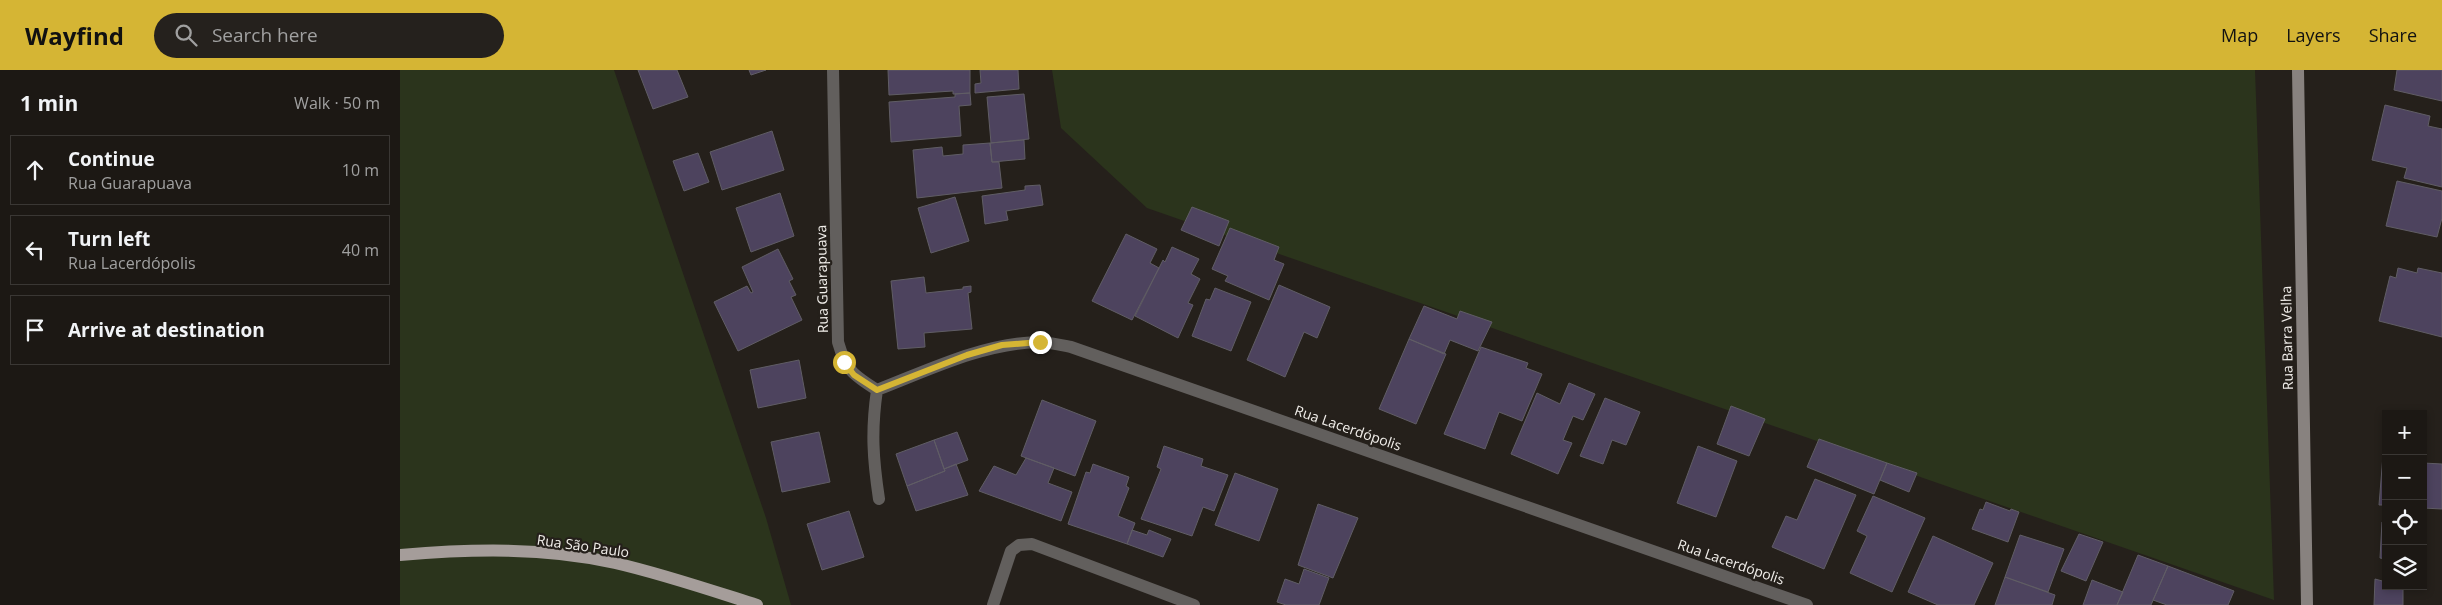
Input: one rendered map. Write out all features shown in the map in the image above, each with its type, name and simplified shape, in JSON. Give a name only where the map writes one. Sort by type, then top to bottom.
[{"type":"main road","name":"Rua São Paulo","points":[[400,556],[497,550],[556,555],[614,563],[687,582],[757,605]]},
{"type":"street","name":"Rua Guarapuava","points":[[833,70],[838,342],[844,362],[854,375],[877,390]]},
{"type":"street","name":"Rua Barra Velha","points":[[2298,70],[2307,605]]},
{"type":"street","name":"Rua Lacerdópolis","points":[[877,390],[967,355],[1002,345],[1040,342],[1072,347],[1807,605]]},
{"type":"street","points":[[877,390],[872,425],[872,455],[879,499]]},
{"type":"street","points":[[992,605],[1011,551],[1019,545],[1032,544],[1194,605]]},
{"type":"green space","points":[[400,70],[614,70],[766,518],[791,605],[400,605]]},
{"type":"green space","points":[[1052,70],[2255,70],[2274,600],[1147,208],[1061,128]]},
{"type":"building","points":[[638,70],[677,70],[688,97],[653,109]]},
{"type":"building","points":[[749,70],[766,70],[751,75]]},
{"type":"building","points":[[888,70],[970,70],[970,93],[953,94],[953,91],[889,95]]},
{"type":"building","points":[[980,70],[1018,70],[1019,89],[975,93],[975,84],[981,83]]},
{"type":"building","points":[[2397,70],[2442,70],[2442,101],[2394,90]]},
{"type":"building","points":[[970,93],[971,105],[959,106],[961,136],[891,142],[889,102],[955,97],[955,94]]},
{"type":"building","points":[[1024,94],[1029,139],[991,143],[987,97]]},
{"type":"building","points":[[2385,105],[2430,116],[2428,126],[2442,129],[2442,187],[2404,178],[2407,168],[2372,160]]},
{"type":"building","points":[[772,131],[784,170],[722,190],[710,152]]},
{"type":"building","points":[[1024,140],[1025,159],[992,162],[990,143]]},
{"type":"building","points":[[990,143],[992,162],[999,162],[1002,188],[917,198],[913,150],[942,147],[943,156],[963,154],[963,145]]},
{"type":"building","points":[[698,153],[709,182],[684,191],[673,161]]},
{"type":"building","points":[[2397,181],[2442,191],[2442,218],[2437,237],[2386,226]]},
{"type":"building","points":[[1040,185],[1043,205],[1006,211],[1008,220],[985,224],[982,196],[1025,190],[1025,186]]},
{"type":"building","points":[[780,193],[794,236],[751,252],[736,208]]},
{"type":"building","points":[[955,197],[969,241],[931,253],[918,208]]},
{"type":"building","points":[[1192,207],[1229,221],[1219,246],[1181,230]]},
{"type":"building","points":[[1230,228],[1279,247],[1274,260],[1284,264],[1269,300],[1225,281],[1228,276],[1212,269]]},
{"type":"building","points":[[1126,234],[1157,249],[1150,263],[1159,268],[1132,320],[1092,301]]},
{"type":"building","points":[[1172,247],[1199,259],[1191,274],[1200,279],[1188,303],[1193,305],[1178,338],[1135,316],[1163,260],[1165,262]]},
{"type":"building","points":[[778,249],[793,279],[789,281],[796,295],[791,297],[802,320],[738,351],[714,302],[747,286],[751,293],[753,292],[742,267]]},
{"type":"building","points":[[2398,268],[2417,273],[2418,268],[2442,273],[2442,337],[2379,321],[2390,276],[2396,278]]},
{"type":"building","points":[[924,277],[926,293],[963,289],[963,287],[971,286],[971,292],[968,293],[972,329],[924,333],[925,347],[898,349],[891,281]]},
{"type":"building","points":[[1279,285],[1330,307],[1317,338],[1304,332],[1285,377],[1247,360]]},
{"type":"building","points":[[1215,288],[1251,302],[1231,351],[1192,336],[1206,299],[1210,300]]},
{"type":"building","points":[[1424,306],[1457,319],[1460,311],[1492,322],[1478,351],[1450,340],[1444,354],[1409,339]]},
{"type":"building","points":[[1409,339],[1446,354],[1416,424],[1379,409]]},
{"type":"building","points":[[1481,347],[1528,363],[1526,368],[1542,374],[1522,421],[1499,412],[1485,449],[1444,434]]},
{"type":"building","points":[[799,360],[806,398],[758,408],[750,370]]},
{"type":"building","points":[[1569,383],[1595,394],[1583,420],[1573,416],[1563,440],[1572,443],[1558,474],[1511,454],[1537,393],[1560,404]]},
{"type":"building","points":[[1605,398],[1640,412],[1626,445],[1612,440],[1603,464],[1580,456]]},
{"type":"building","points":[[1042,400],[1096,421],[1075,476],[1021,456]]},
{"type":"building","points":[[1731,406],[1765,419],[1749,456],[1717,444]]},
{"type":"building","points":[[819,432],[830,482],[782,492],[771,442]]},
{"type":"building","points":[[957,432],[968,460],[944,469],[934,440]]},
{"type":"building","points":[[1819,439],[1887,463],[1874,494],[1807,467]]},
{"type":"building","points":[[934,440],[945,471],[907,486],[896,454]]},
{"type":"building","points":[[1164,446],[1203,459],[1201,466],[1228,475],[1214,511],[1203,507],[1192,536],[1141,519],[1161,469],[1157,467]]},
{"type":"building","points":[[1698,446],[1737,461],[1716,517],[1677,503]]},
{"type":"building","points":[[1026,458],[1054,468],[1048,483],[1072,492],[1061,521],[979,491],[994,466],[1016,475]]},
{"type":"building","points":[[1887,463],[1917,473],[1909,492],[1880,480]]},
{"type":"building","points":[[2427,463],[2442,464],[2442,509],[2427,508]]},
{"type":"building","points":[[956,464],[968,495],[916,511],[907,486],[945,471],[944,469]]},
{"type":"building","points":[[1093,464],[1129,477],[1126,486],[1129,488],[1118,516],[1135,523],[1127,544],[1068,524],[1086,472],[1090,473]]},
{"type":"building","points":[[2382,468],[2382,505],[2379,505]]},
{"type":"building","points":[[1235,473],[1278,489],[1259,541],[1215,525]]},
{"type":"building","points":[[1815,479],[1856,495],[1824,569],[1772,547],[1786,516],[1797,520]]},
{"type":"building","points":[[1873,496],[1925,518],[1892,592],[1850,573],[1867,536],[1857,531]]},
{"type":"building","points":[[1986,502],[2010,511],[2011,509],[2019,512],[2008,542],[1972,529],[1980,509],[1983,510]]},
{"type":"building","points":[[1318,504],[1358,518],[1333,578],[1298,565]]},
{"type":"building","points":[[849,511],[864,557],[822,570],[807,524]]},
{"type":"building","points":[[2382,522],[2382,558],[2380,558]]},
{"type":"building","points":[[1132,530],[1147,535],[1149,530],[1171,539],[1163,557],[1127,544]]},
{"type":"building","points":[[2079,534],[2103,542],[2086,581],[2061,571]]},
{"type":"building","points":[[2020,535],[2064,549],[2048,592],[2005,577]]},
{"type":"building","points":[[1933,536],[1993,563],[1974,605],[1938,605],[1908,592]]},
{"type":"building","points":[[2138,555],[2168,566],[2151,605],[2117,605]]},
{"type":"building","points":[[2168,566],[2234,591],[2228,605],[2167,605],[2153,600]]},
{"type":"building","points":[[1304,569],[1329,578],[1319,605],[1286,605],[1277,602],[1285,579],[1299,584]]},
{"type":"building","points":[[2005,577],[2055,595],[2052,605],[1995,605]]},
{"type":"building","points":[[2375,579],[2382,581],[2382,590],[2403,590],[2403,605],[2374,605]]},
{"type":"building","points":[[2092,580],[2123,592],[2117,605],[2083,605]]},
{"type":"route","points":[[844,362],[854,375],[877,390],[967,355],[1002,345],[1040,342]]}]
